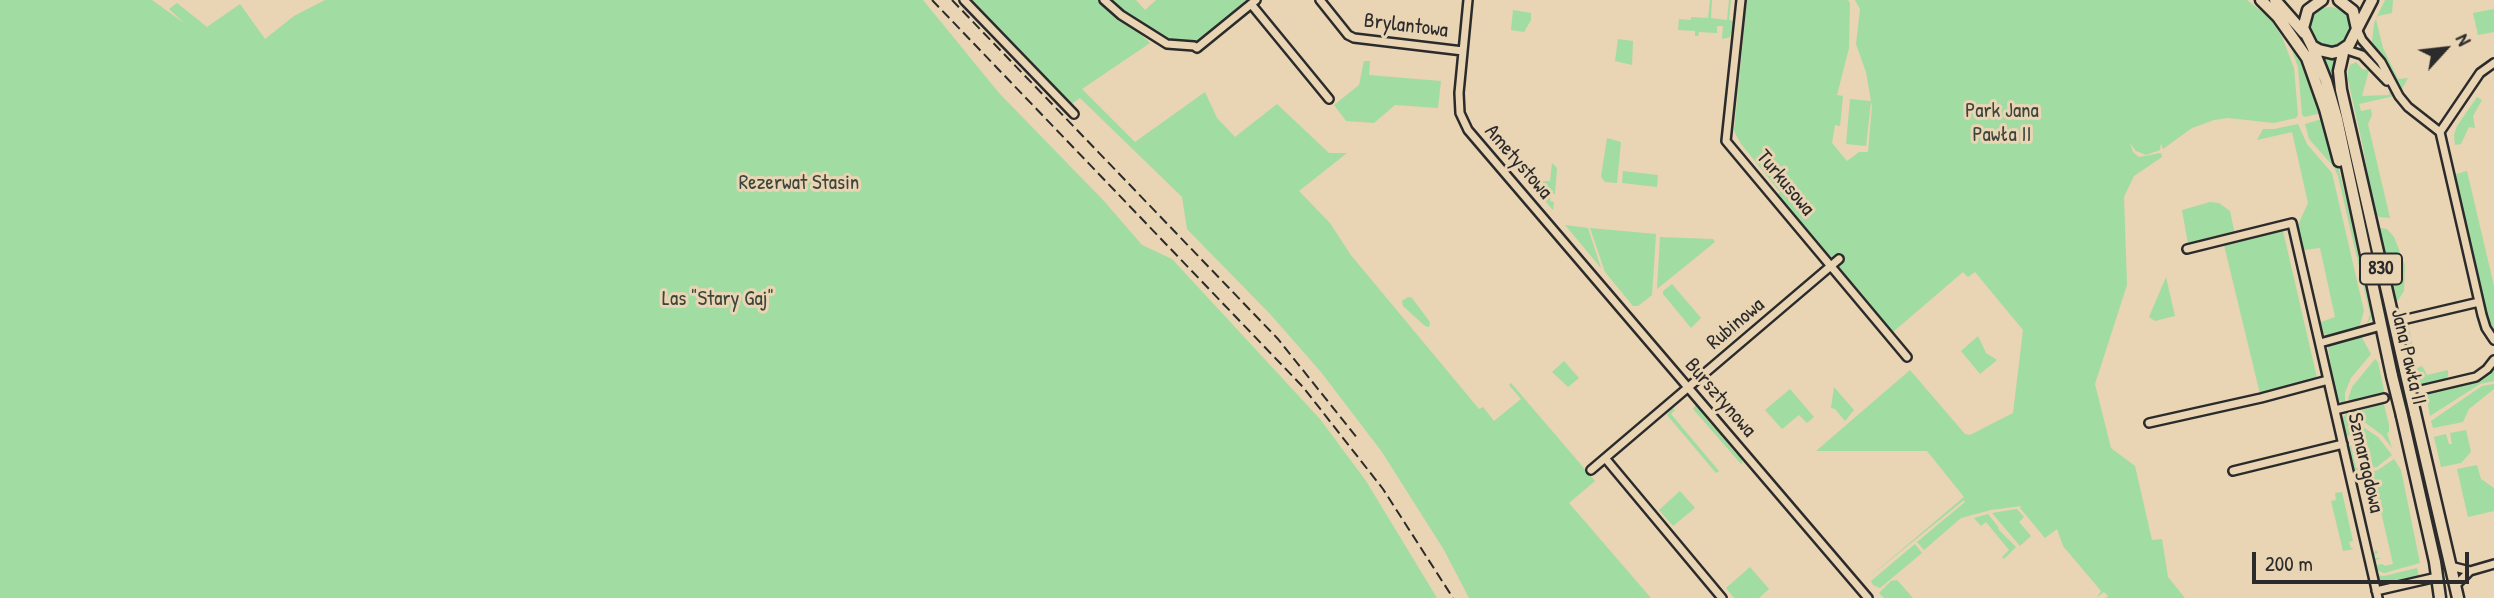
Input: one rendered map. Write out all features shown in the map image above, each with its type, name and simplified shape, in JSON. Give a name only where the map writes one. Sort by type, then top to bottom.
[{"type":"main road","points":[[2261,0],[2290,31],[2312,69],[2355,208]]},
{"type":"main road","points":[[2275,0],[2304,33]]},
{"type":"main road","points":[[2304,33],[2306,14],[2317,0]]},
{"type":"main road","points":[[2339,0],[2353,11],[2357,29]]},
{"type":"main road","name":"830","points":[[2344,49],[2352,42],[2372,0]]},
{"type":"main road","name":"830","points":[[2304,33],[2312,46]]},
{"type":"main road","points":[[2312,46],[2327,53],[2344,49]]},
{"type":"main road","name":"Jana Pawła II","points":[[2312,46],[2331,97],[2440,598]]},
{"type":"main road","name":"Jana Pawła II","points":[[2344,49],[2339,71],[2341,90],[2458,598]]},
{"type":"street","points":[[964,0],[1074,114]]},
{"type":"street","points":[[1104,0],[1121,15],[1167,44],[1197,48],[1253,2],[1329,99]]},
{"type":"street","name":"Brylantowa","points":[[1320,0],[1348,35],[1354,38],[1462,51]]},
{"type":"street","name":"Ametystowa","points":[[1468,0],[1459,93],[1463,122],[1546,221]]},
{"type":"street","name":"Turkusowa","points":[[1741,0],[1726,141],[1907,357]]},
{"type":"street","points":[[2357,29],[2361,40],[2381,62],[2408,107],[2440,132],[2479,302],[2486,328],[2494,340]]},
{"type":"street","points":[[2344,49],[2367,59],[2396,90]]},
{"type":"street","points":[[2440,132],[2480,73],[2494,63]]},
{"type":"street","name":"Bursztynowa","points":[[1546,221],[1868,598]]},
{"type":"street","name":"Szmaragdowa","points":[[2187,249],[2292,223],[2377,595],[2437,576]]},
{"type":"street","name":"Rubinowa","points":[[1591,470],[1839,259]]},
{"type":"street","points":[[2394,322],[2479,302]]},
{"type":"street","points":[[2320,343],[2381,326]]},
{"type":"street","points":[[2421,390],[2476,377],[2494,360]]},
{"type":"street","points":[[2149,423],[2328,380]]},
{"type":"street","points":[[2335,410],[2384,398]]},
{"type":"street","points":[[2233,471],[2343,444]]},
{"type":"street","points":[[1605,458],[1722,598]]},
{"type":"street","points":[[2449,566],[2470,570],[2494,564]]},
{"type":"street","points":[[2455,587],[2470,570]]},
{"type":"green space","name":"Las \"Stary Gaj\"","points":[[0,0],[152,0],[184,23],[169,9],[177,3],[207,27],[240,4],[265,39],[294,16],[325,0],[923,0],[999,93],[1104,201],[1142,245],[1172,259],[1320,419],[1366,481],[1437,598],[0,598]]},
{"type":"green space","points":[[972,0],[1103,0],[1150,43],[1082,89],[1135,142],[1205,92],[1217,118],[1235,137],[1277,104],[1329,153],[1347,153],[1299,191],[1330,223],[1350,254],[1479,409],[1483,407],[1494,421],[1521,399],[1509,385],[1511,383],[1595,481],[1569,503],[1651,598],[1469,598],[1444,550],[1382,452],[1321,372],[1271,315],[1187,229],[1182,197],[1080,98],[1070,105]]},
{"type":"green space","points":[[1105,0],[1136,0],[1145,10],[1156,0],[1248,0],[1195,43],[1171,45]]},
{"type":"green space","points":[[1710,0],[1711,18],[1727,20],[1731,0],[1729,20],[1734,21],[1730,37],[1722,39],[1723,26],[1717,26],[1717,33],[1699,32],[1698,36],[1695,36],[1695,31],[1678,30],[1679,19],[1708,18]]},
{"type":"green space","name":"Park Jana Pawła II","points":[[1747,0],[1848,0],[1850,3],[1849,48],[1837,95],[1843,96],[1840,126],[1835,125],[1832,143],[1847,161],[1859,152],[1868,152],[1872,106],[1871,102],[1866,146],[1846,144],[1850,99],[1871,101],[1866,72],[1856,44],[1860,9],[1855,0],[2247,0],[2270,18],[2282,37],[2294,68],[2298,115],[2296,118],[2274,123],[2228,118],[2214,120],[2192,128],[2163,149],[2161,143],[2160,150],[2146,155],[2136,151],[2130,143],[2133,152],[2139,157],[2161,153],[2162,157],[2134,176],[2124,197],[2127,285],[2095,384],[2111,448],[2135,466],[2152,540],[2162,539],[2168,577],[2185,598],[2106,598],[2108,596],[2104,592],[2097,597],[2101,591],[2063,546],[2057,529],[2045,538],[2021,506],[1961,518],[1924,550],[1917,542],[1965,502],[1964,500],[1868,578],[1964,497],[1927,451],[1816,451],[1910,370],[1965,434],[1970,435],[2013,413],[2023,330],[1975,272],[1968,277],[1963,272],[1893,332],[1777,195],[1780,192],[1741,144],[1734,131]]},
{"type":"green space","points":[[2385,0],[2393,0],[2392,13],[2378,16],[2376,19],[2383,48],[2398,79],[2408,78],[2401,91],[2372,42],[2374,23]]},
{"type":"green space","points":[[2330,7],[2338,8],[2344,13],[2349,19],[2349,35],[2344,41],[2338,46],[2330,47],[2322,46],[2316,41],[2311,35],[2310,27],[2311,19],[2316,13],[2322,8]]},
{"type":"green space","points":[[2494,9],[2494,32],[2478,35],[2473,13]]},
{"type":"green space","points":[[1513,10],[1531,13],[1531,20],[1524,32],[1511,30]]},
{"type":"green space","points":[[2285,31],[2307,65],[2321,113],[2305,117],[2302,115],[2298,67]]},
{"type":"green space","points":[[1618,39],[1633,41],[1632,65],[1615,61]]},
{"type":"green space","points":[[2319,56],[2338,56],[2335,80],[2443,556],[2437,558],[2346,138]]},
{"type":"green space","points":[[1364,61],[1370,61],[1369,75],[1441,81],[1438,108],[1395,105],[1374,123],[1346,121],[1334,105],[1359,85]]},
{"type":"green space","points":[[2356,62],[2362,69],[2369,70],[2362,96],[2389,95],[2389,91],[2394,96],[2359,104],[2361,111],[2371,109],[2372,115],[2368,124],[2390,218],[2379,217],[2374,211],[2348,80],[2350,65]]},
{"type":"green space","points":[[2477,97],[2482,100],[2473,116],[2475,128],[2469,127],[2461,144],[2455,145],[2457,126]]},
{"type":"green space","points":[[2322,119],[2323,124],[2326,123],[2346,196],[2371,313],[2367,324],[2370,314],[2338,176],[2334,167],[2309,139],[2305,124]]},
{"type":"green space","points":[[2298,124],[2307,144],[2332,173],[2364,311],[2359,328],[2329,336],[2321,333],[2319,326],[2321,322],[2335,317],[2320,248],[2303,250],[2298,234],[2298,225],[2308,203],[2292,132],[2257,140],[2263,129]]},
{"type":"green space","points":[[1607,138],[1621,142],[1617,183],[1605,182],[1601,177]]},
{"type":"green space","points":[[1521,161],[1518,166],[1527,176],[1543,181],[1550,181],[1552,163],[1557,168],[1555,194],[1551,194],[1550,201],[1554,202],[1553,210],[1513,164]]},
{"type":"green space","points":[[1623,171],[1658,175],[1657,187],[1622,183]]},
{"type":"green space","points":[[2467,171],[2494,286],[2494,334],[2487,321],[2452,175]]},
{"type":"green space","points":[[2210,202],[2219,203],[2230,211],[2235,235],[2188,244],[2182,210]]},
{"type":"green space","points":[[1565,225],[1588,228],[1601,268]]},
{"type":"green space","points":[[1590,228],[1656,234],[1652,295],[1638,306],[1633,306],[1605,272]]},
{"type":"green space","points":[[2387,229],[2394,237],[2405,265],[2404,291],[2395,305],[2378,230]]},
{"type":"green space","points":[[2283,231],[2318,382],[2261,398],[2224,245]]},
{"type":"green space","points":[[1660,237],[1713,239],[1715,242],[1657,289]]},
{"type":"green space","points":[[2166,277],[2175,316],[2155,321],[2149,317]]},
{"type":"green space","points":[[1672,284],[1701,318],[1691,328],[1663,294]]},
{"type":"green space","points":[[1408,297],[1412,298],[1430,322],[1429,327],[1403,306],[1402,301]]},
{"type":"green space","points":[[2408,323],[2416,364],[2414,378],[2423,418],[2416,402],[2401,330]]},
{"type":"green space","points":[[1978,336],[1986,353],[1997,360],[1980,374],[1961,351]]},
{"type":"green space","points":[[2361,336],[2371,354],[2351,378],[2343,404],[2335,397],[2328,347]]},
{"type":"green space","points":[[2375,359],[2385,395],[2352,403],[2348,399],[2352,387]]},
{"type":"green space","points":[[1564,361],[1579,378],[1568,387],[1552,372]]},
{"type":"green space","points":[[2422,366],[2427,375],[2448,370],[2448,376],[2443,381],[2418,387],[2417,368]]},
{"type":"green space","points":[[2494,369],[2494,381],[2480,384],[2430,416],[2426,394],[2481,381]]},
{"type":"green space","points":[[2494,384],[2494,389],[2469,409],[2463,422],[2433,428],[2431,421],[2482,386]]},
{"type":"green space","points":[[1834,387],[1854,410],[1845,421],[1831,408]]},
{"type":"green space","points":[[1790,389],[1814,417],[1807,423],[1799,415],[1782,429],[1765,410]]},
{"type":"green space","points":[[1697,403],[1702,413],[1714,428],[1720,430],[1720,434],[1736,454],[1743,456],[1742,465],[1693,409]]},
{"type":"green space","points":[[2384,404],[2389,425],[2387,433],[2392,448],[2382,435],[2352,413]]},
{"type":"green space","points":[[1672,408],[1675,410],[1671,414],[1719,471],[1716,473],[1667,415]]},
{"type":"green space","points":[[2347,413],[2352,420],[2378,437],[2392,455],[2377,467],[2354,471],[2349,447],[2351,445],[2356,468],[2372,465],[2364,434],[2346,436],[2342,418]]},
{"type":"green space","points":[[2466,430],[2471,452],[2461,463],[2441,467],[2434,437],[2446,434],[2449,444],[2452,444],[2450,433]]},
{"type":"green space","points":[[2394,459],[2401,470],[2420,563],[2384,573],[2376,570],[2373,555],[2376,550],[2378,553],[2375,558],[2381,558],[2376,560],[2377,565],[2393,564],[2374,481],[2359,483],[2353,476],[2378,470]]},
{"type":"green space","points":[[2477,465],[2481,479],[2494,488],[2494,511],[2468,517],[2457,469]]},
{"type":"green space","points":[[1680,491],[1695,508],[1673,526],[1659,510]]},
{"type":"green space","points":[[2342,492],[2353,541],[2349,542],[2354,549],[2343,551],[2331,501],[2336,500],[2335,493]]},
{"type":"green space","points":[[2017,509],[2024,517],[2019,522],[2031,536],[2020,546],[1992,513]]},
{"type":"green space","points":[[1988,514],[2016,547],[2004,559],[2002,557],[2009,550],[1986,522],[1981,526],[1974,518]]},
{"type":"green space","points":[[1915,544],[1922,553],[1880,588],[1873,585],[1871,581]]},
{"type":"green space","points":[[1750,567],[1769,589],[1759,598],[1734,598],[1726,588]]},
{"type":"green space","points":[[2417,568],[2419,577],[2385,585],[2378,581],[2376,575],[2384,576]]},
{"type":"green space","points":[[1897,580],[1913,598],[1884,598],[1879,593],[1891,581]]},
{"type":"tunnel","points":[[2384,398],[2421,390]]},
{"type":"railway","points":[[932,0],[1303,387],[1383,489],[1453,598]]},
{"type":"railway","points":[[952,0],[1278,339],[1358,439]]},
{"type":"park label","name":"Rezerwat Stasin","points":[[799,183]]}]
